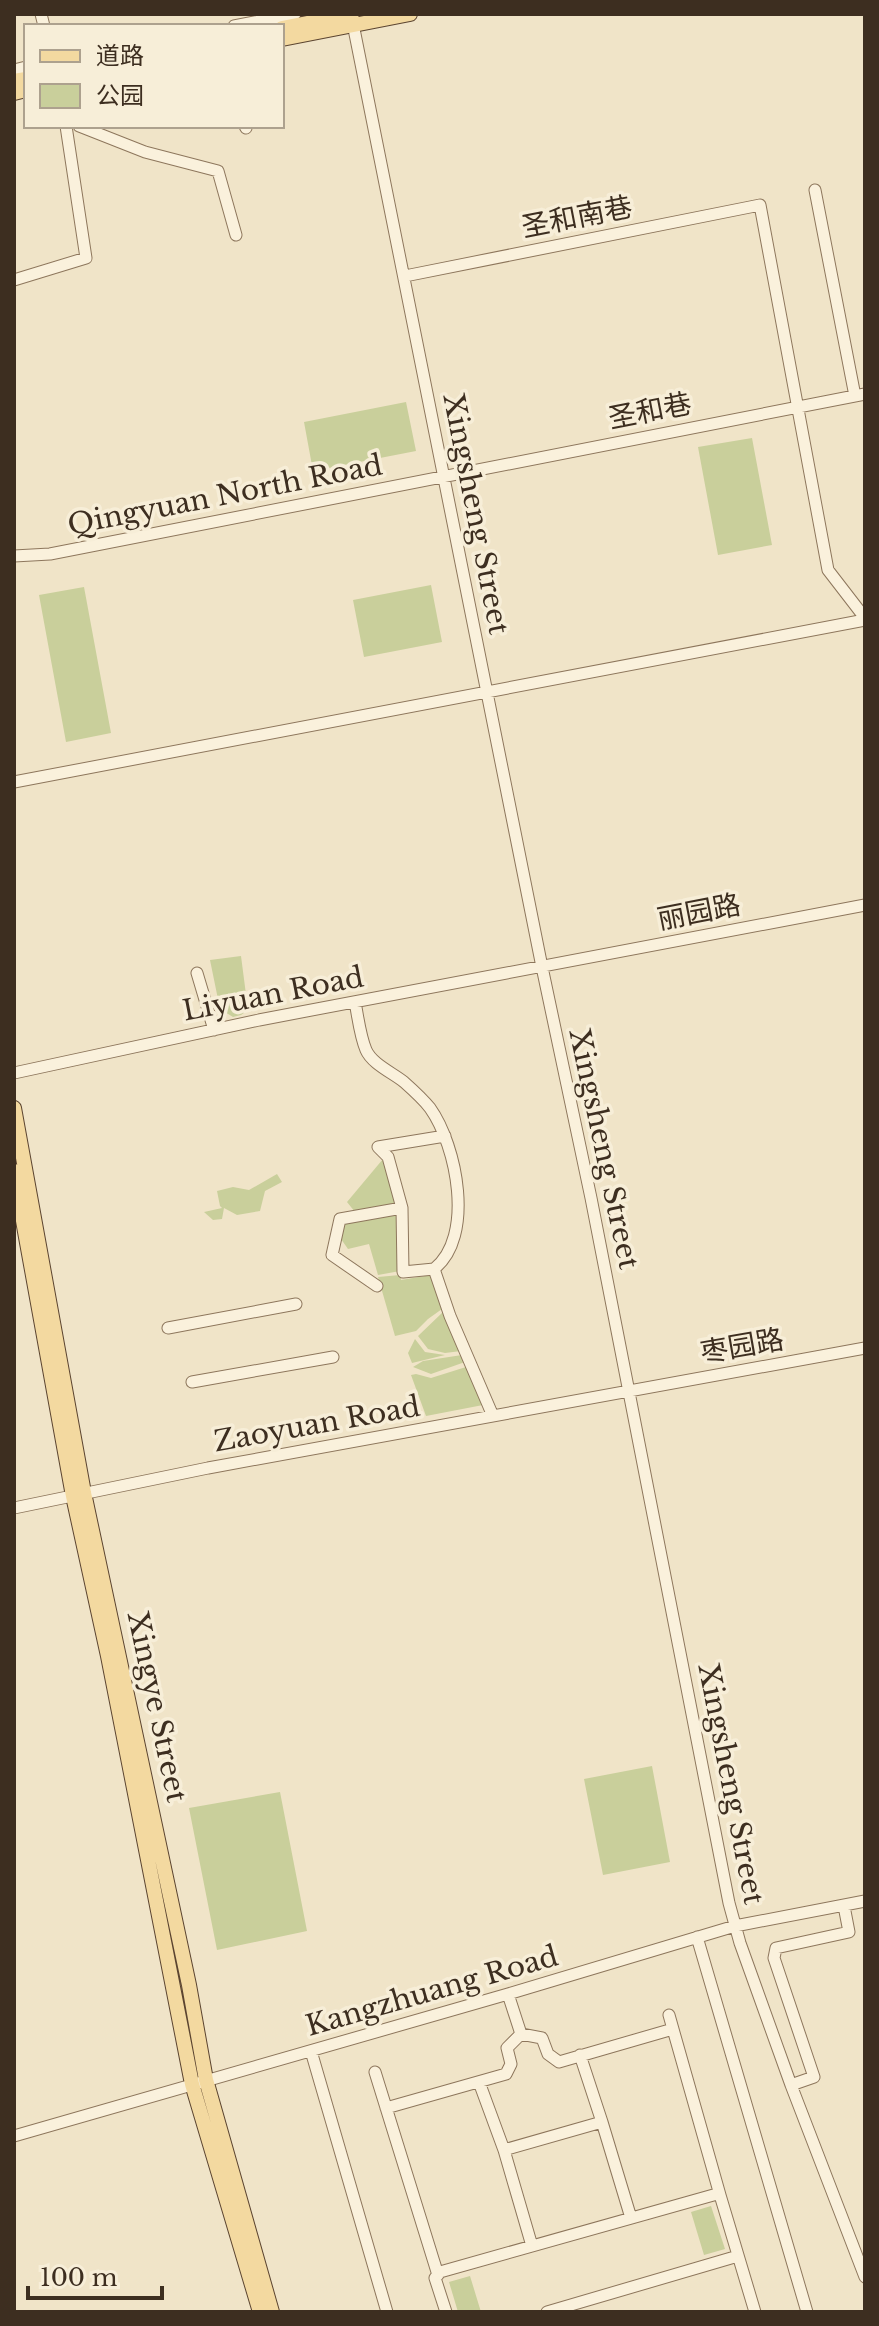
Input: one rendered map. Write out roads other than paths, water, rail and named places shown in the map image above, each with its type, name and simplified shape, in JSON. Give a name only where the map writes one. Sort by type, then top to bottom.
[{"type":"main road","points":[[284,28],[352,17],[410,14]]},
{"type":"main road","points":[[284,38],[352,17]]},
{"type":"main road","name":"Xingye Street","points":[[14,1108],[108,1656],[199,2082],[260,2312]]},
{"type":"main road","name":"Xingye Street","points":[[14,1171],[79,1494]]},
{"type":"main road","name":"Xingye Street","points":[[199,2082],[272,2312]]},
{"type":"street","points":[[244,24],[295,14]]},
{"type":"street","name":"Xingsheng Street","points":[[352,17],[735,1926],[791,2085],[865,2277]]},
{"type":"street","points":[[14,280],[86,258],[66,128]]},
{"type":"street","points":[[84,128],[145,152],[218,171],[236,235]]},
{"type":"street","points":[[815,190],[860,395]]},
{"type":"street","name":"圣和南巷","points":[[405,276],[760,205],[796,407]]},
{"type":"street","name":"圣和巷","points":[[445,476],[860,395]]},
{"type":"street","points":[[14,782],[865,619],[828,570],[796,407]]},
{"type":"street","name":"Qingyuan North Road","points":[[14,556],[50,554],[445,476]]},
{"type":"street","name":"丽园路","points":[[542,967],[865,905]]},
{"type":"street","name":"Liyuan Road","points":[[14,1073],[214,1030],[542,967]]},
{"type":"street","points":[[197,973],[214,1030]]},
{"type":"street","points":[[355,1002],[367,1052],[430,1108],[445,1136],[455,1168],[459,1207],[452,1242],[444,1262],[434,1269],[403,1272],[402,1208],[388,1157],[378,1147],[445,1136]]},
{"type":"street","points":[[377,1286],[332,1255],[340,1219],[402,1208]]},
{"type":"street","points":[[434,1269],[450,1316],[493,1416]]},
{"type":"street","points":[[168,1328],[296,1304]]},
{"type":"street","name":"枣园路","points":[[629,1391],[865,1348]]},
{"type":"street","points":[[192,1382],[333,1357]]},
{"type":"street","name":"Zaoyuan Road","points":[[14,1508],[208,1468],[629,1391]]},
{"type":"street","name":"Kangzhuang Road","points":[[14,2136],[735,1926],[865,1901]]},
{"type":"street","points":[[791,2085],[814,2077],[774,1958],[776,1948],[849,1932],[844,1906]]},
{"type":"street","points":[[697,1937],[807,2312]]},
{"type":"street","points":[[508,1994],[521,2034]]},
{"type":"street","points":[[669,2015],[755,2312]]},
{"type":"street","points":[[521,2034],[542,2038],[548,2054],[559,2062],[673,2029]]},
{"type":"street","points":[[386,2108],[506,2074],[511,2064],[507,2048],[521,2034]]},
{"type":"street","points":[[311,2051],[387,2312]]},
{"type":"street","points":[[580,2055],[631,2218]]},
{"type":"street","points":[[375,2072],[438,2275]]},
{"type":"street","points":[[479,2082],[504,2150],[532,2246]]},
{"type":"street","points":[[504,2150],[602,2122]]},
{"type":"street","points":[[446,2312],[435,2278],[440,2272],[720,2195]]},
{"type":"street","points":[[547,2312],[738,2256]]}]
